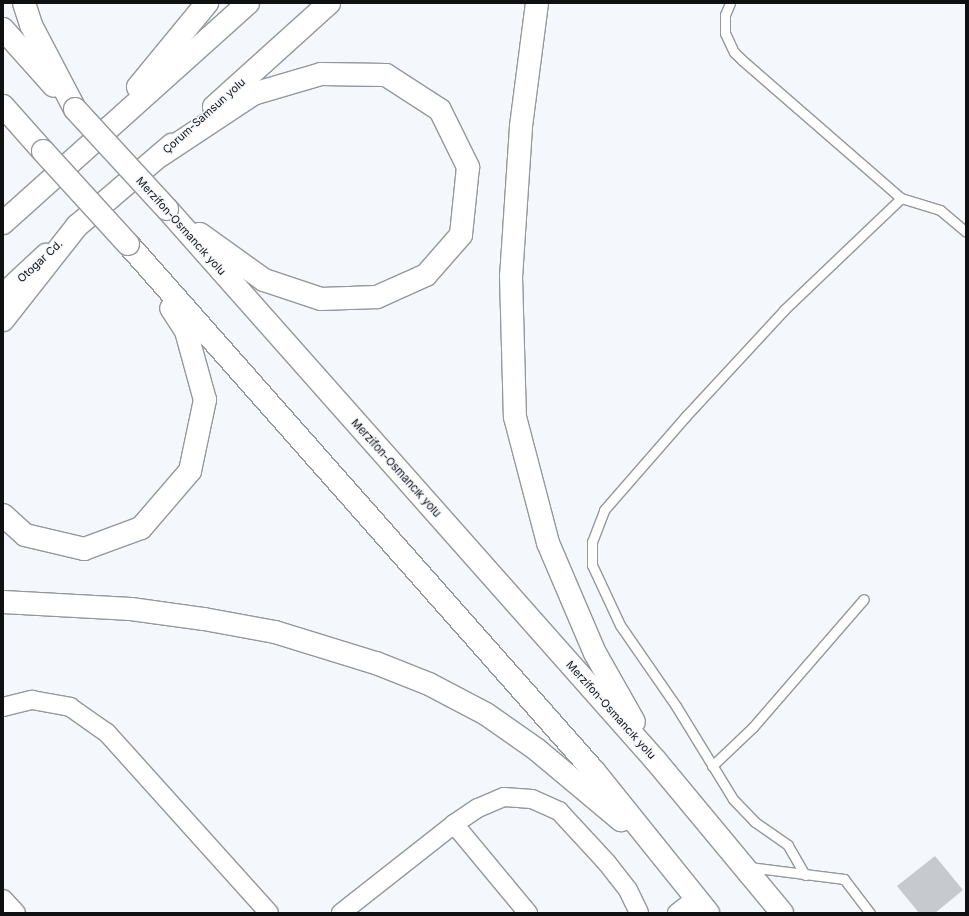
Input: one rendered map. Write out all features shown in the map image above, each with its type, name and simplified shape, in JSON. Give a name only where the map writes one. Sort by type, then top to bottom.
[{"type":"main road","points":[[24,3],[31,25],[75,109]]},
{"type":"main road","points":[[87,147],[207,3]]},
{"type":"main road","points":[[3,223],[248,3]]},
{"type":"main road","name":"Çorum-Samsun yolu","points":[[78,226],[161,155],[329,3]]},
{"type":"main road","points":[[537,3],[521,127],[511,276],[515,417],[548,543],[595,653],[656,761]]},
{"type":"main road","name":"Merzifon-Osmancık yolu","points":[[3,29],[167,209],[656,761],[782,913]]},
{"type":"main road","points":[[161,155],[253,94],[321,74],[386,75],[440,110],[468,167],[461,235],[426,275],[377,297],[321,299],[264,280],[167,209]]},
{"type":"main road","points":[[3,106],[128,244],[594,771],[702,905]]},
{"type":"main road","points":[[3,117],[43,151]]},
{"type":"main road","points":[[3,320],[78,226]]},
{"type":"main road","name":"Otogar Cd.","points":[[3,295],[78,226]]},
{"type":"main road","points":[[3,515],[25,535],[84,549],[141,528],[190,471],[206,400],[186,331],[128,244]]},
{"type":"main road","points":[[3,602],[130,609],[204,619],[275,632],[376,663],[429,684],[486,714],[536,749],[657,850]]},
{"type":"street","points":[[3,707],[32,700],[70,706],[108,733],[270,913]]},
{"type":"street","points":[[340,913],[454,824],[478,808],[504,797],[532,799],[559,812],[612,869],[628,890],[639,913]]},
{"type":"street","points":[[454,824],[528,913]]},
{"type":"street","points":[[3,899],[16,913]]},
{"type":"street","points":[[677,913],[702,905]]},
{"type":"lane","points":[[730,3],[724,24],[734,52],[902,198],[940,210],[966,232]]},
{"type":"lane","points":[[805,874],[788,845],[743,811],[712,766],[611,608],[592,565],[594,531],[612,501],[779,315],[902,198]]},
{"type":"lane","points":[[712,766],[753,727],[864,599]]},
{"type":"lane","points":[[745,867],[844,880],[870,913]]},
{"type":"building","points":[[935,856],[963,890],[935,913],[919,913],[897,886]]}]
